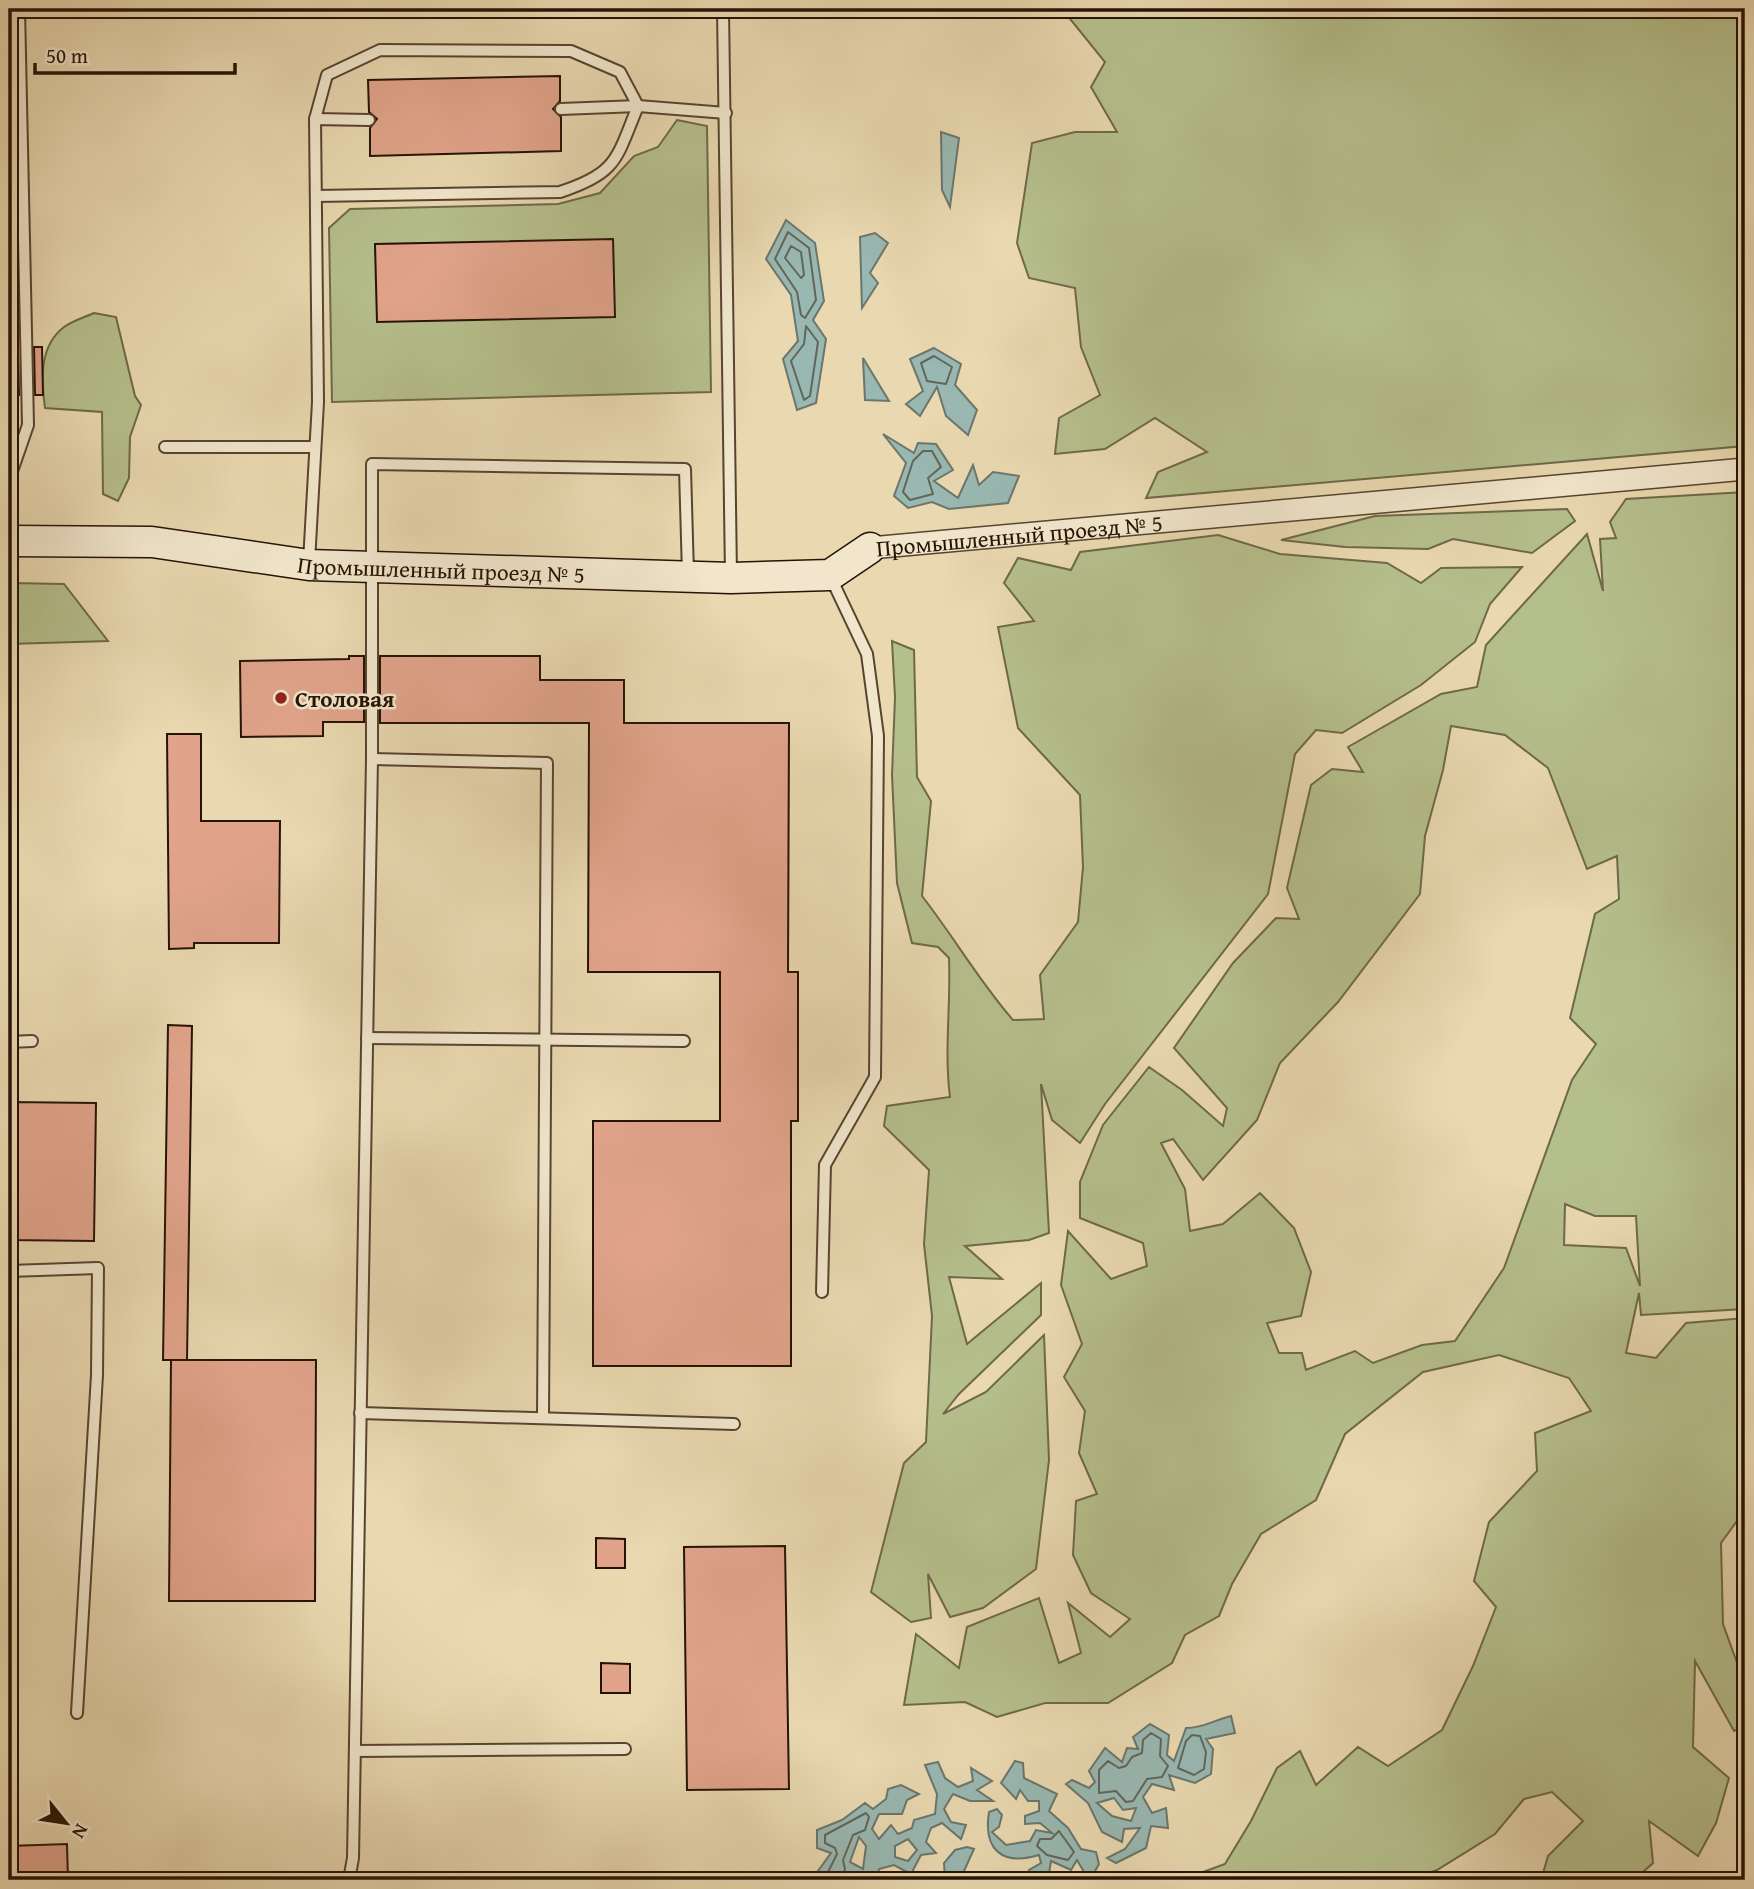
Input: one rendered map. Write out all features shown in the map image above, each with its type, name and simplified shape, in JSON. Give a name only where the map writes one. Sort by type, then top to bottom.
[{"type":"street","name":"Промышленный проезд № 5","points":[[9,541],[152,542],[309,565],[731,578],[830,575],[870,548],[1745,469]]},
{"type":"lane","points":[[9,480],[28,425],[19,9]]},
{"type":"lane","points":[[723,9],[731,578]]},
{"type":"lane","points":[[309,565],[315,447],[315,119],[327,75],[380,50],[571,51],[620,72],[638,106]]},
{"type":"lane","points":[[561,109],[638,106],[726,113]]},
{"type":"lane","points":[[316,196],[560,192],[594,181],[615,160],[638,106]]},
{"type":"lane","points":[[315,119],[369,120]]},
{"type":"lane","points":[[165,447],[315,447]]},
{"type":"lane","points":[[349,1880],[353,1858],[372,759],[372,464],[685,468],[688,577]]},
{"type":"lane","points":[[822,1292],[825,1165],[875,1077],[876,995],[878,736],[867,654],[830,575]]},
{"type":"lane","points":[[372,759],[547,763],[543,1418]]},
{"type":"lane","points":[[367,1038],[684,1041]]},
{"type":"lane","points":[[9,1042],[32,1041]]},
{"type":"lane","points":[[9,1271],[98,1268],[97,1374],[77,1713]]},
{"type":"lane","points":[[360,1413],[734,1424]]},
{"type":"lane","points":[[355,1751],[625,1749]]},
{"type":"green space","points":[[1062,9],[1745,9],[1745,446],[1146,498],[1158,472],[1207,452],[1155,418],[1105,449],[1055,454],[1059,418],[1100,395],[1081,347],[1075,288],[1029,278],[1017,243],[1032,143],[1075,132],[1117,132],[1091,87],[1105,62]]},
{"type":"green space","points":[[677,120],[707,126],[711,392],[332,402],[329,228],[350,209],[558,204],[600,193],[634,156],[658,147]]},
{"type":"green space","points":[[94,313],[116,317],[135,396],[141,405],[130,437],[129,478],[118,501],[103,494],[102,412],[45,408],[43,375],[50,344],[64,327]]},
{"type":"green space","points":[[1745,492],[1745,1309],[1641,1315],[1639,1293],[1626,1353],[1656,1358],[1686,1323],[1745,1318],[1745,1450],[1742,1450],[1745,1456],[1745,1510],[1721,1543],[1723,1624],[1739,1668],[1745,1669],[1745,1726],[1734,1731],[1695,1661],[1693,1747],[1729,1778],[1716,1823],[1698,1856],[1649,1821],[1653,1863],[1634,1880],[1569,1880],[1563,1874],[1541,1880],[1548,1856],[1583,1821],[1552,1792],[1524,1799],[1495,1834],[1437,1870],[1409,1880],[1181,1880],[1225,1864],[1251,1821],[1277,1768],[1300,1751],[1316,1785],[1358,1747],[1388,1766],[1442,1730],[1473,1666],[1496,1607],[1474,1581],[1489,1522],[1537,1471],[1535,1433],[1591,1411],[1569,1378],[1499,1355],[1423,1372],[1345,1434],[1316,1500],[1261,1534],[1232,1584],[1219,1616],[1185,1635],[1172,1663],[1108,1703],[1045,1703],[997,1717],[965,1702],[904,1705],[916,1634],[959,1668],[967,1627],[1039,1598],[1059,1663],[1081,1653],[1068,1603],[1110,1637],[1130,1619],[1091,1593],[1073,1555],[1076,1501],[1097,1494],[1079,1453],[1085,1411],[1064,1377],[1082,1344],[1061,1285],[1068,1231],[1111,1279],[1147,1266],[1143,1243],[1080,1218],[1080,1182],[1103,1125],[1149,1067],[1182,1090],[1223,1126],[1227,1108],[1174,1048],[1233,963],[1276,918],[1299,919],[1287,888],[1311,785],[1332,769],[1363,772],[1348,747],[1441,694],[1477,687],[1486,645],[1587,534],[1603,591],[1600,539],[1616,538],[1610,522],[1626,499]],"holes":[[[1451,726],[1505,735],[1548,768],[1587,869],[1617,856],[1619,899],[1595,914],[1570,1018],[1596,1044],[1572,1080],[1504,1268],[1455,1341],[1422,1345],[1373,1363],[1355,1351],[1306,1370],[1302,1353],[1279,1353],[1267,1323],[1301,1316],[1311,1272],[1294,1228],[1260,1193],[1223,1224],[1190,1231],[1185,1189],[1161,1143],[1173,1139],[1203,1180],[1257,1120],[1280,1063],[1338,1002],[1420,894],[1425,836],[1443,770]],[[1565,1204],[1595,1216],[1636,1216],[1640,1286],[1626,1248],[1564,1245]]]},
{"type":"green space","points":[[1567,509],[1575,521],[1532,553],[1453,539],[1428,549],[1345,547],[1281,540],[1375,516]]},
{"type":"green space","points":[[1218,535],[1280,554],[1387,563],[1421,583],[1441,568],[1522,567],[1490,604],[1475,642],[1421,685],[1342,733],[1316,730],[1295,754],[1268,894],[1105,1104],[1080,1143],[1052,1120],[1041,1084],[1049,1233],[1029,1240],[965,1246],[1002,1279],[949,1277],[967,1344],[1041,1283],[1041,1315],[959,1394],[943,1414],[986,1392],[1044,1335],[1049,1460],[1036,1569],[983,1608],[950,1617],[928,1574],[931,1618],[911,1622],[871,1592],[904,1463],[926,1442],[932,1316],[924,1244],[929,1170],[884,1126],[887,1106],[950,1097],[949,958],[938,947],[912,943],[897,883],[892,775],[895,697],[892,641],[914,650],[917,777],[931,801],[922,896],[1013,1020],[1044,1019],[1040,975],[1078,922],[1083,867],[1080,795],[1018,728],[998,627],[1034,621],[1004,583],[1018,558],[1071,570],[1080,552]]},
{"type":"green space","points":[[9,583],[64,584],[108,641],[9,644]]},
{"type":"water","points":[[941,132],[959,138],[950,207],[942,190]]},
{"type":"water","points":[[786,220],[815,243],[824,301],[813,320],[826,339],[816,403],[797,410],[783,359],[798,341],[791,295],[766,259]]},
{"type":"water","points":[[875,233],[888,243],[870,273],[878,283],[862,308],[860,237]]},
{"type":"water","points":[[934,348],[961,364],[955,385],[977,410],[968,435],[946,416],[937,387],[920,416],[906,404],[923,391],[910,359]]},
{"type":"water","points":[[863,358],[889,401],[865,400]]},
{"type":"water","points":[[883,434],[914,453],[918,443],[936,444],[953,470],[934,481],[958,498],[973,465],[979,485],[993,472],[1019,476],[1008,503],[949,509],[932,502],[908,508],[894,496],[906,463]]},
{"type":"water","points":[[1231,1716],[1235,1733],[1206,1739],[1213,1749],[1211,1774],[1195,1783],[1169,1775],[1174,1790],[1152,1784],[1143,1797],[1152,1813],[1166,1808],[1168,1828],[1151,1826],[1146,1848],[1116,1863],[1107,1858],[1125,1849],[1140,1828],[1124,1829],[1122,1842],[1102,1832],[1088,1803],[1066,1784],[1072,1780],[1089,1788],[1095,1782],[1089,1771],[1105,1748],[1122,1762],[1127,1748],[1138,1749],[1133,1737],[1150,1724],[1169,1735],[1167,1755],[1174,1761],[1186,1728]],"holes":[[[1114,1798],[1123,1810],[1136,1808],[1131,1821],[1112,1816],[1097,1803]]]},
{"type":"water","points":[[1015,1761],[1023,1763],[1024,1778],[1057,1794],[1049,1811],[1068,1828],[1081,1849],[1096,1852],[1099,1864],[1090,1880],[1080,1880],[1084,1872],[1077,1860],[1071,1870],[1051,1861],[1048,1880],[1027,1880],[1029,1870],[1041,1863],[1039,1855],[1026,1858],[1005,1856],[992,1845],[988,1825],[989,1812],[997,1809],[1002,1815],[999,1827],[992,1832],[1006,1845],[1030,1841],[1036,1830],[1052,1833],[1040,1823],[1025,1824],[1025,1816],[1039,1811],[1039,1801],[1028,1801],[1020,1790],[1016,1799],[1001,1783]]},
{"type":"water","points":[[938,1762],[945,1778],[958,1787],[973,1781],[971,1768],[992,1781],[977,1790],[993,1801],[970,1801],[953,1794],[944,1809],[951,1822],[966,1825],[961,1839],[942,1823],[931,1828],[926,1842],[936,1853],[921,1855],[913,1870],[916,1880],[908,1880],[907,1872],[894,1865],[879,1869],[877,1880],[858,1880],[850,1876],[845,1880],[818,1880],[815,1875],[831,1853],[817,1848],[817,1830],[842,1820],[865,1803],[873,1809],[886,1799],[888,1789],[901,1785],[919,1794],[907,1800],[902,1814],[879,1814],[872,1829],[879,1839],[891,1825],[898,1834],[912,1828],[914,1820],[935,1814],[937,1794],[925,1765]],"holes":[[[859,1837],[866,1846],[863,1869],[850,1862]],[[908,1839],[917,1850],[908,1861],[895,1857],[895,1846]]]},
{"type":"water","points":[[967,1847],[974,1849],[964,1871],[970,1880],[945,1880],[944,1863],[955,1850]]},
{"type":"building","points":[[560,76],[560,101],[553,109],[561,117],[561,151],[370,156],[370,128],[377,119],[369,112],[368,80]]},
{"type":"building","points":[[613,239],[615,317],[377,322],[375,244]]},
{"type":"building","points":[[18,347],[19,395],[9,395],[9,348]]},
{"type":"building","points":[[34,347],[42,347],[43,395],[35,395]]},
{"type":"building","name":"Столовая","points":[[349,656],[364,656],[364,722],[323,722],[323,736],[241,737],[240,661],[349,659]]},
{"type":"building","points":[[380,656],[540,656],[540,680],[624,680],[624,723],[789,723],[788,972],[798,972],[798,1121],[791,1121],[791,1366],[593,1366],[593,1121],[720,1121],[720,972],[588,972],[589,723],[380,723]]},
{"type":"building","points":[[167,734],[201,734],[201,821],[280,821],[279,943],[194,943],[194,948],[169,949]]},
{"type":"building","points":[[168,1025],[192,1026],[187,1360],[163,1360]]},
{"type":"building","points":[[9,1102],[96,1103],[94,1241],[9,1240]]},
{"type":"building","points":[[171,1360],[316,1360],[315,1601],[169,1601]]},
{"type":"building","points":[[596,1538],[625,1539],[625,1568],[596,1568]]},
{"type":"building","points":[[785,1546],[789,1789],[687,1790],[684,1547]]},
{"type":"building","points":[[601,1663],[630,1664],[630,1693],[601,1693]]},
{"type":"building","points":[[67,1844],[68,1880],[9,1880],[9,1846]]},
{"type":"place","name":"Столовая","points":[[281,698]]}]
